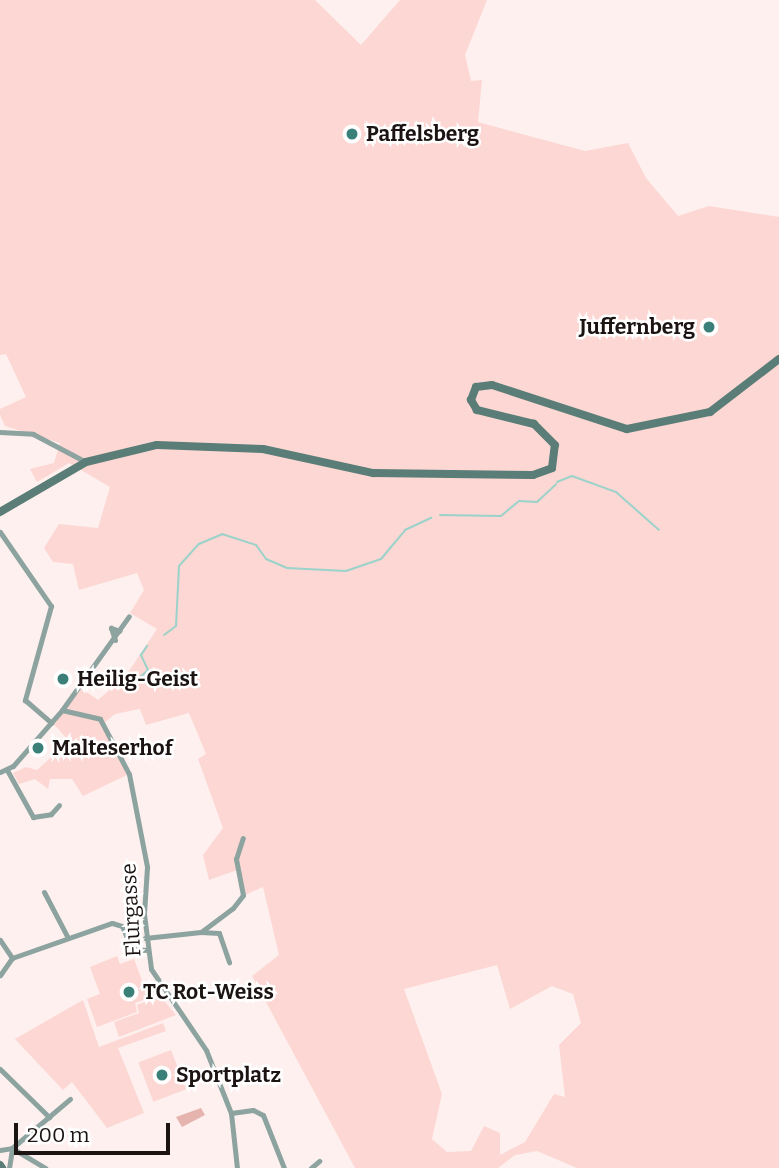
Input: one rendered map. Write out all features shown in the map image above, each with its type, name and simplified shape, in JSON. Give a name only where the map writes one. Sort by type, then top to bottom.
[{"type":"main road","points":[[0,512],[86,462],[175,444],[263,449],[373,473],[533,475],[552,468],[555,445],[534,424],[477,410],[471,400],[476,387],[492,385],[597,423],[627,429],[710,412],[779,359]]},
{"type":"street","points":[[0,432],[33,434],[86,462]]},
{"type":"street","points":[[0,532],[51,606],[25,700],[51,723]]},
{"type":"street","points":[[59,805],[51,814],[33,817],[3,771],[62,710],[115,640],[129,616]]},
{"type":"street","name":"Flurgasse","points":[[62,710],[100,719],[133,785],[146,867],[146,950],[155,981],[198,1034],[231,1113],[237,1168]]},
{"type":"street","points":[[145,938],[201,932],[213,928],[243,895],[236,859],[243,838]]},
{"type":"street","points":[[44,892],[67,936]]},
{"type":"street","points":[[0,975],[12,958],[67,936],[113,923],[122,926],[132,949],[146,950]]},
{"type":"street","points":[[213,928],[229,962]]},
{"type":"street","points":[[0,940],[12,958]]},
{"type":"street","points":[[0,1070],[48,1117]]},
{"type":"street","points":[[9,1168],[12,1149],[70,1099]]},
{"type":"street","points":[[231,1113],[253,1110],[263,1115],[284,1168]]},
{"type":"street","points":[[0,1150],[12,1149],[45,1168]]},
{"type":"street","points":[[311,1168],[319,1161]]},
{"type":"shaded area","points":[[0,0],[315,0],[361,45],[400,0],[487,0],[465,55],[471,81],[482,80],[478,122],[585,151],[628,143],[646,178],[678,216],[709,206],[779,217],[779,1168],[577,1168],[537,1151],[515,1155],[498,1168],[355,1168],[252,976],[279,955],[263,887],[245,895],[240,869],[209,880],[203,855],[223,828],[198,759],[206,754],[189,713],[146,725],[140,709],[115,714],[103,724],[129,774],[83,796],[72,779],[50,779],[48,789],[35,779],[19,784],[13,773],[26,767],[37,770],[69,741],[52,722],[72,696],[81,688],[98,700],[125,677],[157,629],[130,613],[144,590],[137,573],[79,590],[73,564],[53,562],[44,548],[59,524],[98,528],[110,487],[69,463],[37,482],[30,469],[54,463],[60,443],[5,426],[0,409],[26,397],[6,354],[0,355]],"holes":[[[497,965],[510,1009],[552,986],[573,994],[581,1023],[559,1045],[565,1097],[554,1094],[525,1142],[500,1155],[500,1133],[484,1126],[471,1151],[447,1152],[432,1139],[442,1094],[404,989]]]},
{"type":"shaded area","name":"TC Rot-Weiss","points":[[117,956],[120,964],[134,959],[144,986],[153,983],[160,994],[135,1003],[137,1012],[97,1027],[87,999],[100,994],[90,967]]},
{"type":"shaded area","points":[[160,996],[176,1015],[119,1037],[114,1022],[139,1013],[137,1005]]},
{"type":"shaded area","points":[[83,1000],[99,1047],[163,1023],[166,1031],[118,1048],[144,1113],[107,1128],[72,1082],[63,1090],[15,1039]]},
{"type":"shaded area","name":"Sportplatz","points":[[171,1050],[186,1089],[153,1102],[138,1063]]},
{"type":"building","points":[[201,1108],[205,1115],[182,1127],[176,1117]]},
{"type":"waterway","points":[[557,482],[572,476],[616,492],[659,530]]},
{"type":"waterway","points":[[440,515],[501,516],[519,501],[537,502],[556,484]]},
{"type":"waterway","points":[[164,635],[176,626],[179,566],[199,544],[222,534],[256,545],[266,559],[287,568],[346,571],[381,559],[405,530],[431,518]]},
{"type":"waterway","points":[[128,688],[148,670],[141,655],[147,646]]},
{"type":"place","name":"Paffelsberg","points":[[352,134]]},
{"type":"place","name":"Juffernberg","points":[[709,327]]},
{"type":"place","name":"Heilig-Geist","points":[[63,679]]},
{"type":"place","name":"Malteserhof","points":[[38,748]]},
{"type":"place","name":"TC Rot-Weiss","points":[[129,992]]},
{"type":"place","name":"Sportplatz","points":[[162,1075]]}]
